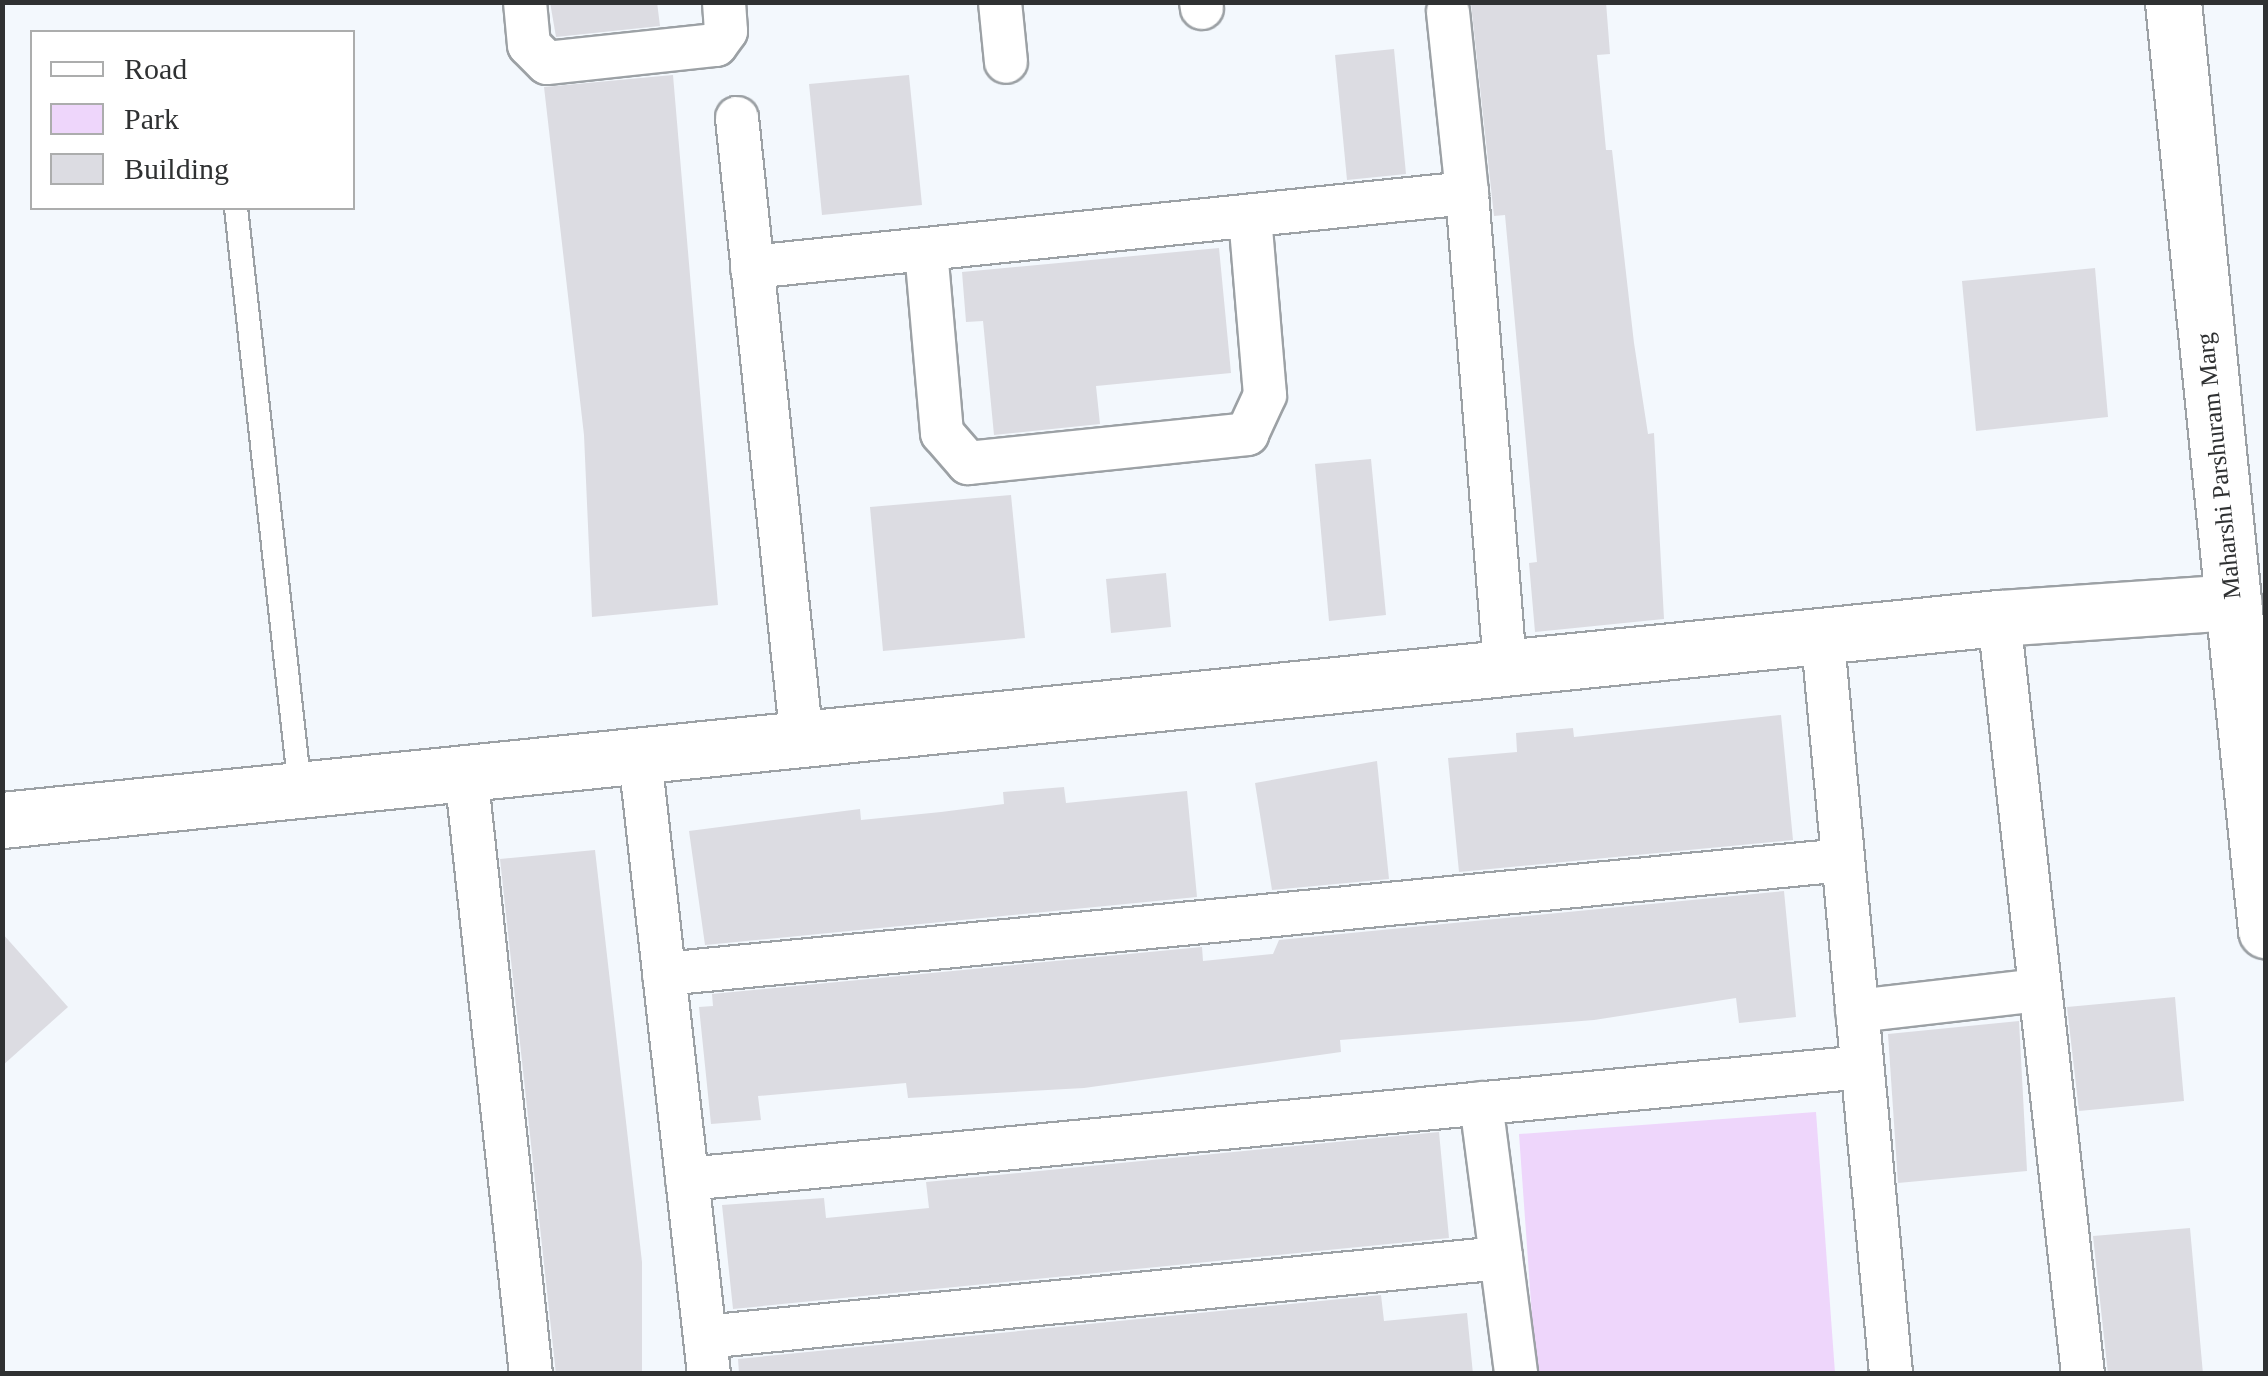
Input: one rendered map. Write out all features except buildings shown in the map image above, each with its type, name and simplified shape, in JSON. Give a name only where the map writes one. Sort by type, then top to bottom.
[{"type":"street","points":[[525,2],[529,45],[548,63],[716,46],[726,31],[724,2]]},
{"type":"street","points":[[1000,2],[1006,62]]},
{"type":"street","name":"Maharshi Parshuram Marg","points":[[2173,2],[2245,616],[2266,930]]},
{"type":"street","points":[[1448,12],[1467,193],[1506,673]]},
{"type":"street","points":[[736,118],[802,742]]},
{"type":"street","points":[[752,266],[1467,193]]},
{"type":"street","points":[[926,250],[942,433],[968,463],[1246,434],[1265,394],[1250,218]]},
{"type":"street","points":[[2,820],[1823,642],[1998,618],[2245,616]]},
{"type":"street","points":[[1998,618],[2082,1374]]},
{"type":"street","points":[[1823,642],[1891,1374]]},
{"type":"street","points":[[640,758],[707,1355],[1500,1258]]},
{"type":"street","points":[[466,772],[530,1374]]},
{"type":"street","points":[[664,974],[1843,860]]},
{"type":"street","points":[[1857,1010],[2039,990]]},
{"type":"street","points":[[687,1179],[1862,1067]]},
{"type":"street","points":[[1481,1103],[1516,1374]]},
{"type":"lane","points":[[236,210],[300,790]]},
{"type":"path","points":[[796,2],[845,2]]},
{"type":"green space","points":[[1816,1112],[1835,1373],[1536,1373],[1519,1134]]}]
